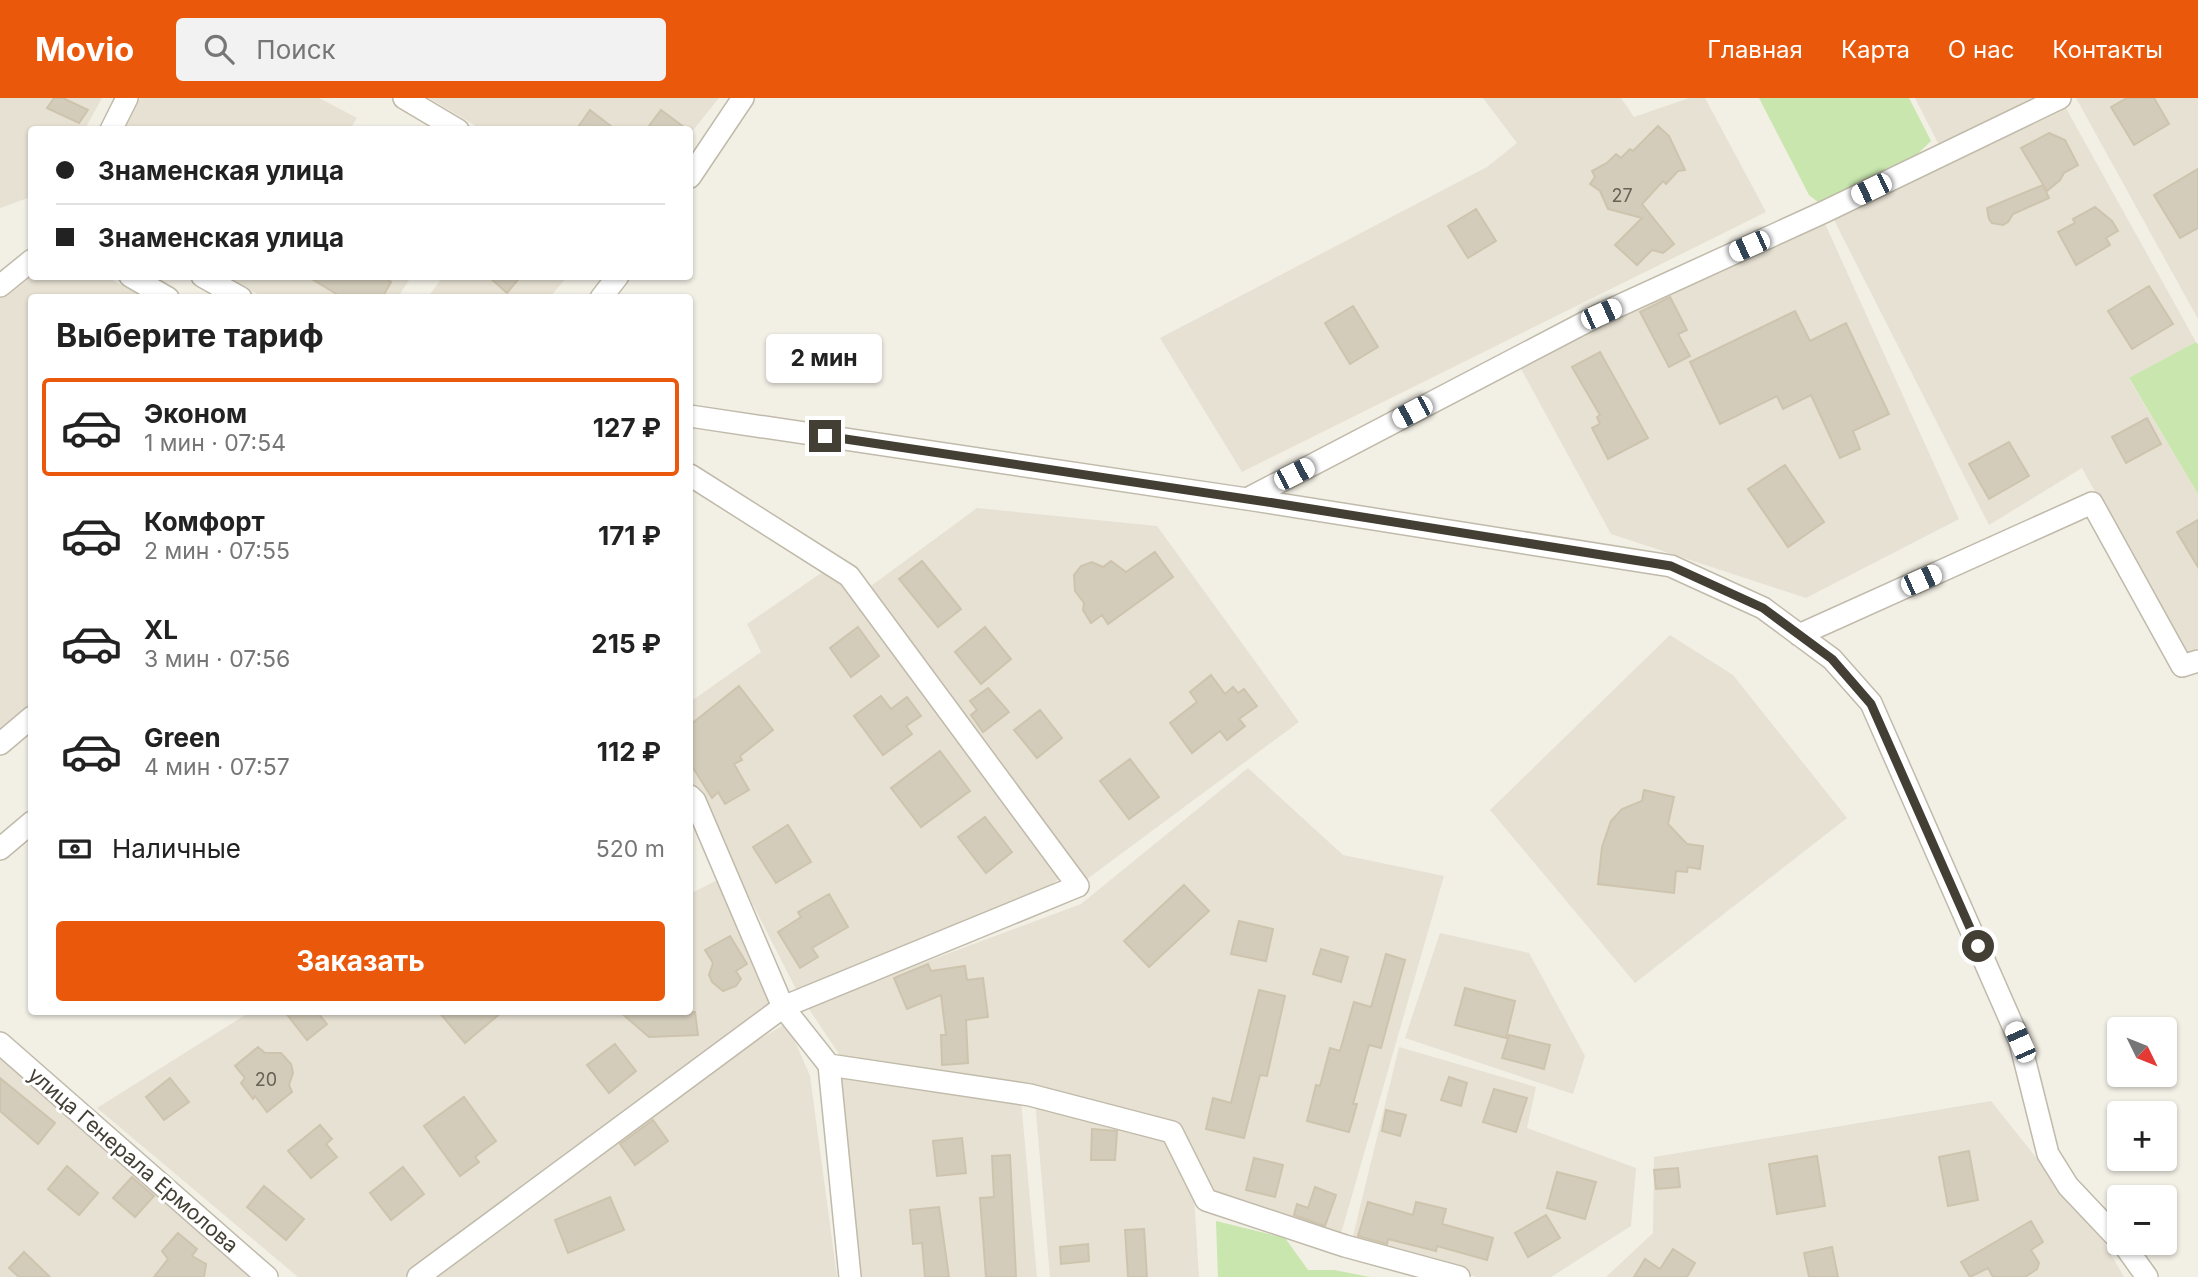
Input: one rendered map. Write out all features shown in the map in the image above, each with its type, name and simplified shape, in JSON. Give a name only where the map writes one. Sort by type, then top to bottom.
[{"type":"street","points":[[113,126],[127,98]]},
{"type":"street","points":[[404,98],[451,126]]},
{"type":"street","points":[[693,173],[743,98]]},
{"type":"street","points":[[1247,499],[1601,314],[1824,212],[2060,98]]},
{"type":"street","points":[[0,286],[28,263]]},
{"type":"street","points":[[137,280],[161,294]]},
{"type":"street","points":[[209,280],[234,294]]},
{"type":"street","points":[[604,294],[615,280]]},
{"type":"street","points":[[693,416],[1247,499],[1671,566],[1763,608],[1832,659],[1871,704],[2020,1042],[2048,1154],[2068,1186],[2107,1227]]},
{"type":"street","points":[[418,1277],[783,1007],[1078,886],[849,576],[693,477]]},
{"type":"street","points":[[1799,635],[2091,503],[2182,666],[2198,661]]},
{"type":"street","points":[[0,744],[28,720]]},
{"type":"street","points":[[693,799],[783,1007],[829,1066],[850,1277]]},
{"type":"street","points":[[2,844],[28,825]]},
{"type":"street","name":"улица Генерала Ермолова","points":[[0,1042],[267,1277]]},
{"type":"street","points":[[829,1066],[1030,1095],[1172,1132],[1206,1200],[1345,1246],[1459,1277]]},
{"type":"street","points":[[2130,1255],[2147,1277]]},
{"type":"shaded area","points":[[0,98],[102,98],[87,126],[28,126],[28,198],[0,208]]},
{"type":"shaded area","points":[[140,98],[319,98],[357,118],[352,126],[126,126]]},
{"type":"shaded area","points":[[429,98],[719,98],[693,130],[693,126],[476,126]]},
{"type":"shaded area","points":[[1483,98],[1621,98],[1634,117],[1689,98],[1705,98],[1766,212],[1242,472],[1160,338],[1487,167],[1517,143]]},
{"type":"shaded area","points":[[1915,98],[2040,98],[1941,149]]},
{"type":"shaded area","points":[[2076,98],[2198,98],[2198,319]]},
{"type":"shaded area","points":[[2063,103],[2196,342],[2129,379],[2198,494],[2198,648],[2185,655],[2082,468],[1989,525],[1834,220]]},
{"type":"shaded area","points":[[1821,215],[1959,519],[1806,598],[1611,534],[1519,365]]},
{"type":"shaded area","points":[[28,273],[28,280],[112,280],[138,294],[28,294],[28,707],[0,731],[0,295]]},
{"type":"shaded area","points":[[232,280],[409,280],[400,294],[258,294]]},
{"type":"shaded area","points":[[564,280],[553,294],[430,294],[440,281]]},
{"type":"shaded area","points":[[977,508],[1157,526],[1299,722],[1083,882],[871,586]]},
{"type":"shaded area","points":[[824,571],[856,595],[1062,876],[1039,895],[797,991],[693,790],[693,700],[761,652],[747,624]]},
{"type":"shaded area","points":[[1670,635],[1733,675],[1847,818],[1635,983],[1490,810]]},
{"type":"shaded area","points":[[1248,768],[1343,855],[1444,876],[1340,1237],[1215,1199],[1180,1130],[841,1057],[807,1006],[1081,904]]},
{"type":"shaded area","points":[[719,879],[776,1005],[408,1277],[298,1277],[97,1108],[245,1015],[693,1015],[693,892]]},
{"type":"shaded area","points":[[1440,933],[1529,953],[1585,1056],[1573,1094],[1405,1038]]},
{"type":"shaded area","points":[[787,1023],[810,1076],[837,1277],[431,1277],[700,1074]]},
{"type":"shaded area","points":[[1399,1047],[1536,1087],[1527,1128],[1636,1168],[1631,1226],[1551,1277],[1476,1277],[1352,1240]]},
{"type":"shaded area","points":[[0,1052],[261,1277],[0,1277]]},
{"type":"shaded area","points":[[838,1078],[1021,1100],[1037,1277],[857,1277]]},
{"type":"shaded area","points":[[1035,1100],[1172,1142],[1194,1196],[1199,1277],[1050,1277]]},
{"type":"shaded area","points":[[1991,1101],[2104,1242],[2107,1255],[2111,1255],[2124,1277],[1606,1277],[1653,1233],[1654,1157]]},
{"type":"green space","points":[[1759,98],[1909,98],[1931,141],[1908,163],[1818,202],[1809,195]]},
{"type":"green space","points":[[2196,342],[2198,345],[2198,494],[2129,378]]},
{"type":"green space","points":[[1216,1221],[1285,1238],[1308,1270],[1334,1270],[1370,1277],[1218,1277]]},
{"type":"building","points":[[54,98],[63,98],[88,110],[79,123],[47,108]]},
{"type":"building","points":[[2127,98],[2154,98],[2169,124],[2134,145],[2111,107]]},
{"type":"building","points":[[590,110],[611,126],[579,126]]},
{"type":"building","points":[[661,110],[683,126],[649,126]]},
{"type":"building","points":[[1658,126],[1669,136],[1685,170],[1678,171],[1666,184],[1663,181],[1642,204],[1674,244],[1663,253],[1652,250],[1637,265],[1615,245],[1642,218],[1608,209],[1600,191],[1590,184],[1595,177],[1592,171],[1607,163],[1616,154],[1621,158],[1630,149],[1633,151]]},
{"type":"building","points":[[2049,133],[2065,140],[2078,165],[2064,173],[2047,191],[2021,148]]},
{"type":"building","points":[[2198,169],[2198,228],[2180,238],[2154,195]]},
{"type":"building","points":[[2043,185],[2049,198],[2013,214],[2003,225],[1992,223],[1989,219],[1987,208]]},
{"type":"building","points":[[2095,207],[2112,221],[2118,231],[2106,238],[2110,245],[2076,265],[2058,232],[2075,223],[2073,219]]},
{"type":"building","points":[[1476,209],[1496,241],[1468,258],[1448,226]]},
{"type":"building","points":[[314,280],[391,282],[384,294],[336,294]]},
{"type":"building","points":[[492,280],[518,280],[507,293]]},
{"type":"building","points":[[2149,286],[2173,324],[2132,349],[2108,311]]},
{"type":"building","points":[[1670,297],[1687,330],[1678,334],[1690,356],[1669,367],[1640,312]]},
{"type":"building","points":[[1353,306],[1378,347],[1350,364],[1325,323]]},
{"type":"building","points":[[1795,311],[1810,341],[1846,323],[1889,414],[1853,431],[1860,449],[1840,458],[1811,395],[1783,409],[1777,396],[1720,424],[1690,362]]},
{"type":"building","points":[[1600,352],[1648,438],[1608,459],[1592,428],[1600,424],[1597,417],[1600,415],[1572,367]]},
{"type":"building","points":[[2147,418],[2161,444],[2126,463],[2112,437]]},
{"type":"building","points":[[2009,442],[2029,476],[1989,499],[1969,464]]},
{"type":"building","points":[[1785,465],[1824,522],[1788,547],[1748,489]]},
{"type":"building","points":[[2198,520],[2198,567],[2177,532]]},
{"type":"building","points":[[1155,552],[1173,577],[1108,624],[1102,615],[1091,623],[1083,610],[1084,603],[1075,591],[1074,575],[1081,566],[1092,562],[1103,567],[1111,561],[1126,572]]},
{"type":"building","points":[[922,561],[961,609],[938,627],[899,579]]},
{"type":"building","points":[[858,627],[879,656],[851,677],[830,648]]},
{"type":"building","points":[[985,627],[1011,659],[981,684],[955,652]]},
{"type":"building","points":[[1211,675],[1225,694],[1233,687],[1238,693],[1244,689],[1257,706],[1239,719],[1245,726],[1227,740],[1220,731],[1192,753],[1170,723],[1197,702],[1190,692]]},
{"type":"building","points":[[739,686],[773,730],[740,756],[742,760],[734,764],[749,790],[725,804],[718,792],[712,798],[693,768],[693,723]]},
{"type":"building","points":[[988,688],[1009,712],[983,732],[971,715],[977,710],[970,701]]},
{"type":"building","points":[[881,696],[891,709],[907,697],[921,716],[906,726],[912,734],[883,755],[854,716]]},
{"type":"building","points":[[1040,710],[1062,738],[1037,758],[1014,730]]},
{"type":"building","points":[[940,751],[970,791],[921,827],[891,788]]},
{"type":"building","points":[[1130,759],[1159,797],[1129,819],[1100,781]]},
{"type":"building","points":[[1644,790],[1674,797],[1668,824],[1687,844],[1703,846],[1700,869],[1688,867],[1687,872],[1676,871],[1674,893],[1598,884],[1602,847],[1611,821],[1622,809],[1642,801]]},
{"type":"building","points":[[985,817],[1012,852],[986,873],[958,837]]},
{"type":"building","points":[[788,825],[811,862],[776,883],[753,847]]},
{"type":"building","points":[[1184,885],[1209,911],[1149,967],[1124,941]]},
{"type":"building","points":[[829,894],[848,927],[812,948],[818,957],[800,968],[778,932],[801,917],[798,912]]},
{"type":"building","points":[[1239,921],[1273,929],[1266,961],[1231,954]]},
{"type":"building","points":[[730,936],[747,964],[736,971],[741,979],[736,986],[723,991],[712,982],[709,975],[713,963],[705,950]]},
{"type":"building","points":[[1321,949],[1348,957],[1341,982],[1313,974]]},
{"type":"building","points":[[1386,954],[1405,960],[1381,1048],[1369,1045],[1353,1104],[1357,1104],[1349,1132],[1307,1121],[1316,1085],[1320,1086],[1330,1048],[1340,1051],[1354,1002],[1371,1007]]},
{"type":"building","points":[[928,964],[931,971],[965,966],[967,980],[983,978],[988,1017],[966,1020],[968,1063],[942,1065],[941,1035],[946,1035],[941,995],[907,1009],[894,978]]},
{"type":"building","points":[[1465,988],[1515,1001],[1506,1038],[1455,1025]]},
{"type":"building","points":[[1259,990],[1285,996],[1267,1076],[1260,1075],[1244,1138],[1206,1129],[1213,1098],[1231,1103]]},
{"type":"building","points":[[695,1012],[698,1035],[649,1037],[623,1015],[693,1015]]},
{"type":"building","points":[[287,1015],[320,1015],[327,1024],[307,1040]]},
{"type":"building","points":[[442,1015],[498,1015],[465,1043]]},
{"type":"building","points":[[1509,1035],[1550,1045],[1544,1069],[1502,1058]]},
{"type":"building","points":[[615,1044],[636,1071],[609,1093],[587,1065]]},
{"type":"building","points":[[258,1047],[265,1053],[281,1053],[291,1064],[293,1073],[289,1085],[292,1092],[267,1112],[241,1083],[245,1078],[235,1066]]},
{"type":"building","points":[[1449,1077],[1467,1083],[1461,1106],[1441,1100]]},
{"type":"building","points":[[0,1078],[55,1123],[38,1144],[0,1111]]},
{"type":"building","points":[[170,1078],[189,1102],[164,1120],[146,1097]]},
{"type":"building","points":[[1494,1089],[1527,1098],[1516,1132],[1483,1122]]},
{"type":"building","points":[[464,1097],[496,1141],[475,1157],[479,1162],[460,1176],[424,1126]]},
{"type":"building","points":[[1386,1110],[1406,1115],[1400,1136],[1382,1131]]},
{"type":"building","points":[[653,1120],[668,1141],[635,1165],[620,1144]]},
{"type":"building","points":[[320,1125],[332,1139],[326,1144],[337,1157],[311,1178],[288,1151]]},
{"type":"building","points":[[1092,1129],[1117,1131],[1115,1160],[1091,1160]]},
{"type":"building","points":[[962,1138],[966,1173],[937,1176],[933,1141]]},
{"type":"building","points":[[1969,1151],[1978,1200],[1948,1206],[1939,1157]]},
{"type":"building","points":[[1010,1155],[1016,1277],[986,1277],[980,1198],[994,1197],[992,1156]]},
{"type":"building","points":[[1817,1156],[1825,1206],[1777,1214],[1769,1164]]},
{"type":"building","points":[[1254,1158],[1283,1165],[1275,1197],[1246,1190]]},
{"type":"building","points":[[67,1166],[98,1193],[79,1215],[48,1189]]},
{"type":"building","points":[[403,1167],[424,1194],[391,1220],[370,1193]]},
{"type":"building","points":[[1678,1168],[1680,1187],[1656,1189],[1654,1170]]},
{"type":"building","points":[[1557,1172],[1596,1182],[1585,1219],[1547,1208]]},
{"type":"building","points":[[132,1177],[154,1196],[135,1217],[113,1198]]},
{"type":"building","points":[[264,1186],[304,1219],[286,1240],[247,1207]]},
{"type":"building","points":[[1315,1187],[1336,1195],[1325,1226],[1294,1215],[1297,1204],[1308,1208]]},
{"type":"building","points":[[610,1197],[624,1230],[568,1253],[555,1220]]},
{"type":"building","points":[[1368,1202],[1413,1215],[1416,1202],[1446,1209],[1442,1224],[1493,1238],[1487,1260],[1437,1246],[1436,1251],[1388,1239],[1387,1244],[1358,1236]]},
{"type":"building","points":[[939,1207],[949,1277],[925,1277],[922,1243],[913,1244],[910,1210]]},
{"type":"building","points":[[1546,1215],[1560,1238],[1528,1257],[1515,1233]]},
{"type":"building","points":[[2031,1221],[2043,1242],[2031,1250],[2039,1263],[2037,1269],[2025,1277],[1993,1277],[1988,1268],[1970,1277],[1961,1262]]},
{"type":"building","points":[[1144,1229],[1147,1277],[1128,1277],[1125,1230]]},
{"type":"building","points":[[178,1233],[197,1249],[192,1256],[206,1264],[204,1277],[154,1277],[168,1259],[162,1251]]},
{"type":"building","points":[[1088,1244],[1089,1261],[1061,1264],[1060,1247]]},
{"type":"building","points":[[1832,1247],[1838,1277],[1809,1277],[1804,1253]]},
{"type":"building","points":[[1673,1249],[1695,1263],[1687,1277],[1634,1277],[1645,1259],[1660,1269]]},
{"type":"building","points":[[24,1252],[50,1277],[19,1277],[9,1268]]},
{"type":"route","points":[[825,436],[1671,566],[1763,608],[1832,659],[1871,704],[1978,946]]}]
